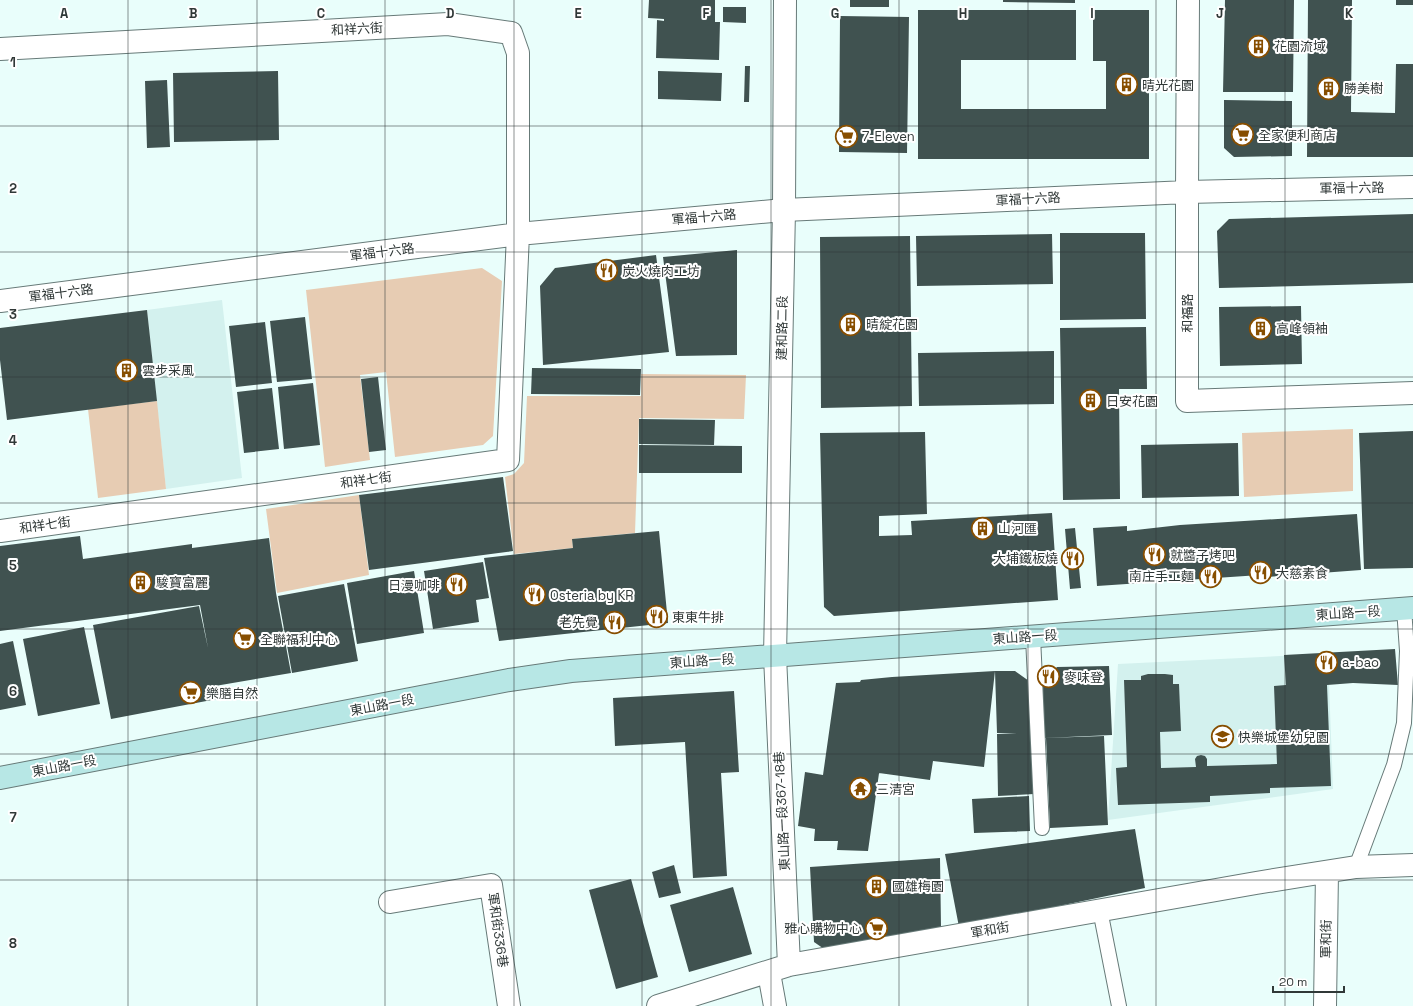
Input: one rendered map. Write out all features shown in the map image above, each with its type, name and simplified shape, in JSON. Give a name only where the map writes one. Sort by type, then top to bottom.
[{"type":"main road","name":"東山路一段","points":[[0,778],[509,680],[571,671],[1409,608]]},
{"type":"street","name":"建和路二段","points":[[776,656],[784,210],[785,0]]},
{"type":"street","name":"和福路","points":[[1188,0],[1187,401],[1413,393]]},
{"type":"street","name":"和祥六街","points":[[0,49],[448,24],[511,33],[518,53],[518,234]]},
{"type":"street","name":"軍福十六路","points":[[0,301],[518,234],[784,210],[1187,192],[1413,187]]},
{"type":"street","name":"和祥七街","points":[[0,531],[508,460],[518,234]]},
{"type":"street","name":"東山路一段367-18巷","points":[[775,1006],[779,969],[776,656]]},
{"type":"street","name":"軍和街","points":[[658,1006],[779,969],[1100,910],[1356,867],[1413,865]]},
{"type":"street","name":"軍和街","points":[[1325,1006],[1327,872]]},
{"type":"street","name":"軍和街336巷","points":[[390,902],[491,885],[509,1006]]},
{"type":"lane","points":[[1356,867],[1394,765],[1404,723],[1409,608]]},
{"type":"lane","points":[[1033,636],[1042,828]]},
{"type":"lane","points":[[1100,910],[1119,1006]]},
{"type":"shaded area","points":[[482,268],[502,281],[493,436],[483,445],[395,457],[386,372],[360,375],[370,460],[325,467],[306,290]]},
{"type":"shaded area","points":[[222,300],[242,478],[166,489],[147,310]]},
{"type":"shaded area","points":[[641,374],[746,375],[744,419],[639,418],[635,533],[572,539],[573,548],[514,554],[505,477],[514,474],[524,463],[527,396],[641,396]]},
{"type":"shaded area","points":[[157,401],[166,489],[98,498],[88,409]]},
{"type":"shaded area","points":[[1353,429],[1353,491],[1244,497],[1242,433]]},
{"type":"shaded area","points":[[359,495],[369,575],[277,593],[266,509]]},
{"type":"shaded area","name":"快樂城堡幼兒園","points":[[1302,655],[1329,683],[1333,789],[1108,820],[1118,664]]},
{"type":"building","points":[[649,0],[715,0],[715,22],[720,22],[719,60],[656,58],[657,20],[664,21],[664,19],[648,18]]},
{"type":"building","points":[[850,0],[889,0],[889,7],[850,7]]},
{"type":"building","points":[[1003,0],[1075,0],[1075,3],[1003,2]]},
{"type":"building","name":"花園流域","points":[[1225,0],[1294,0],[1293,92],[1223,92]]},
{"type":"building","name":"勝美樹","points":[[1308,0],[1352,0],[1351,112],[1395,113],[1396,64],[1413,64],[1413,157],[1307,157]]},
{"type":"building","points":[[1396,0],[1413,0],[1413,5],[1396,5]]},
{"type":"building","points":[[723,7],[746,7],[746,23],[723,22]]},
{"type":"building","name":"晴光花園","points":[[918,10],[1076,10],[1076,60],[961,60],[961,109],[1106,109],[1106,61],[1093,61],[1093,10],[1149,10],[1149,159],[918,159]]},
{"type":"building","points":[[840,16],[909,17],[907,153],[839,152]]},
{"type":"building","points":[[745,66],[750,66],[749,102],[744,102]]},
{"type":"building","points":[[278,71],[279,140],[174,142],[173,73]]},
{"type":"building","points":[[658,71],[722,73],[721,101],[658,99]]},
{"type":"building","points":[[167,80],[170,147],[147,148],[145,81]]},
{"type":"building","points":[[1224,100],[1292,101],[1292,156],[1234,157],[1224,148]]},
{"type":"building","points":[[1413,214],[1413,283],[1219,288],[1217,231],[1229,219]]},
{"type":"building","points":[[1060,233],[1145,233],[1146,319],[1060,320]]},
{"type":"building","name":"晴綻花園","points":[[1052,234],[1053,284],[917,286],[916,236]]},
{"type":"building","name":"晴綻花園","points":[[910,236],[911,321],[881,322],[881,327],[911,327],[912,406],[821,408],[820,237]]},
{"type":"building","points":[[737,250],[737,355],[676,356],[663,257]]},
{"type":"building","points":[[656,255],[669,352],[543,365],[540,286],[555,268]]},
{"type":"building","name":"高峰領袖","points":[[1301,306],[1302,364],[1220,366],[1219,307]]},
{"type":"building","points":[[147,310],[157,401],[7,420],[0,360],[0,328]]},
{"type":"building","points":[[305,317],[312,379],[277,382],[270,321]]},
{"type":"building","points":[[265,322],[272,383],[236,387],[229,326]]},
{"type":"building","name":"日安花園","points":[[1146,327],[1147,389],[1119,389],[1120,499],[1063,500],[1060,328]]},
{"type":"building","name":"晴綻花園","points":[[1054,351],[1054,404],[919,406],[918,353]]},
{"type":"building","points":[[532,368],[641,369],[640,395],[531,394]]},
{"type":"building","points":[[378,377],[386,450],[369,452],[361,379]]},
{"type":"building","points":[[313,383],[320,445],[284,449],[278,387]]},
{"type":"building","points":[[272,388],[279,449],[244,453],[237,392]]},
{"type":"building","points":[[639,419],[715,420],[714,445],[639,444]]},
{"type":"building","points":[[1413,431],[1413,568],[1364,569],[1359,433]]},
{"type":"building","name":"山河匯","points":[[925,432],[927,514],[879,516],[879,536],[912,535],[911,521],[1052,513],[1058,600],[834,616],[824,607],[820,433]]},
{"type":"building","name":"日安花園","points":[[1238,443],[1239,496],[1142,498],[1141,445]]},
{"type":"building","points":[[639,445],[742,446],[742,473],[639,473]]},
{"type":"building","points":[[503,477],[513,551],[369,570],[359,495]]},
{"type":"building","points":[[1357,514],[1361,570],[1268,577],[1267,575],[1260,575],[1097,586],[1093,528],[1127,526],[1127,531],[1180,525]]},
{"type":"building","name":"大埔鐵板燒","points":[[1075,528],[1081,588],[1070,589],[1065,529]]},
{"type":"building","points":[[659,531],[668,623],[499,641],[484,558],[573,548],[572,539]]},
{"type":"building","points":[[80,536],[83,559],[192,544],[192,548],[269,538],[276,593],[291,673],[215,686],[217,699],[111,719],[93,625],[199,606],[208,648],[200,605],[0,631],[0,546]]},
{"type":"building","name":"日漫咖啡","points":[[483,562],[489,598],[476,600],[479,622],[433,629],[424,571]]},
{"type":"building","points":[[414,571],[424,633],[357,644],[347,583]]},
{"type":"building","points":[[344,584],[358,661],[292,673],[278,596]]},
{"type":"building","points":[[84,627],[100,704],[38,716],[23,639]]},
{"type":"building","points":[[13,641],[26,705],[0,710],[0,644]]},
{"type":"building","points":[[1395,649],[1398,685],[1353,683],[1327,685],[1331,786],[1270,788],[1270,793],[1210,796],[1210,802],[1118,805],[1116,768],[1127,767],[1124,680],[1141,680],[1141,676],[1148,674],[1165,674],[1173,675],[1173,684],[1179,684],[1181,731],[1160,732],[1161,768],[1196,767],[1195,759],[1197,756],[1201,755],[1205,756],[1207,759],[1207,766],[1277,764],[1274,686],[1286,685],[1284,655]]},
{"type":"building","points":[[1109,666],[1112,735],[1045,738],[1042,682],[1057,667]]},
{"type":"building","points":[[995,671],[984,767],[933,761],[930,780],[879,773],[868,851],[837,850],[838,841],[814,841],[815,829],[798,826],[805,772],[823,775],[836,683],[860,682],[861,680],[892,677]]},
{"type":"building","points":[[995,671],[1015,671],[1029,681],[1034,794],[998,796],[997,734],[1017,733],[997,733]]},
{"type":"building","points":[[734,691],[739,772],[721,773],[727,876],[693,878],[685,742],[615,746],[613,698]]},
{"type":"building","points":[[1104,736],[1108,825],[1050,828],[1046,738]]},
{"type":"building","points":[[1029,796],[1030,831],[974,833],[972,799]]},
{"type":"building","points":[[1135,829],[1145,888],[959,927],[945,854]]},
{"type":"building","name":"國雄梅園","points":[[940,858],[941,927],[827,951],[814,942],[810,867]]},
{"type":"building","points":[[674,865],[681,893],[659,898],[652,872]]},
{"type":"building","points":[[631,879],[658,977],[616,989],[589,890]]},
{"type":"building","points":[[733,887],[752,954],[689,972],[670,905]]},
{"type":"place","name":"花園流域","points":[[1259,46]]},
{"type":"place","name":"晴光花園","points":[[1127,85]]},
{"type":"place","name":"勝美樹","points":[[1329,88]]},
{"type":"place","name":"全家便利商店","points":[[1243,135]]},
{"type":"place","name":"7-Eleven","points":[[847,136]]},
{"type":"place","name":"炭火燒肉工坊","points":[[607,271]]},
{"type":"place","name":"晴綻花園","points":[[851,324]]},
{"type":"place","name":"高峰領袖","points":[[1261,328]]},
{"type":"place","name":"雲步采風","points":[[127,370]]},
{"type":"place","name":"日安花園","points":[[1090,401]]},
{"type":"place","name":"山河匯","points":[[982,528]]},
{"type":"place","name":"就醬子烤吧","points":[[1155,555]]},
{"type":"place","name":"大埔鐵板燒","points":[[1073,558]]},
{"type":"place","name":"大慈素食","points":[[1260,573]]},
{"type":"place","name":"南庄手工麵","points":[[1210,576]]},
{"type":"place","name":"駿寶富麗","points":[[141,582]]},
{"type":"place","name":"日漫咖啡","points":[[456,585]]},
{"type":"place","name":"Osteria by KR","points":[[534,595]]},
{"type":"place","name":"東東牛排","points":[[657,617]]},
{"type":"place","name":"老先覺","points":[[614,622]]},
{"type":"place","name":"全聯福利中心","points":[[245,639]]},
{"type":"place","name":"a-bao","points":[[1326,662]]},
{"type":"place","name":"麥味登","points":[[1049,677]]},
{"type":"place","name":"樂膳自然","points":[[190,693]]},
{"type":"place","name":"快樂城堡幼兒園","points":[[1222,737]]},
{"type":"place","name":"三清宮","points":[[861,789]]},
{"type":"place","name":"國雄梅園","points":[[876,886]]},
{"type":"place","name":"雅心購物中心","points":[[877,928]]}]
